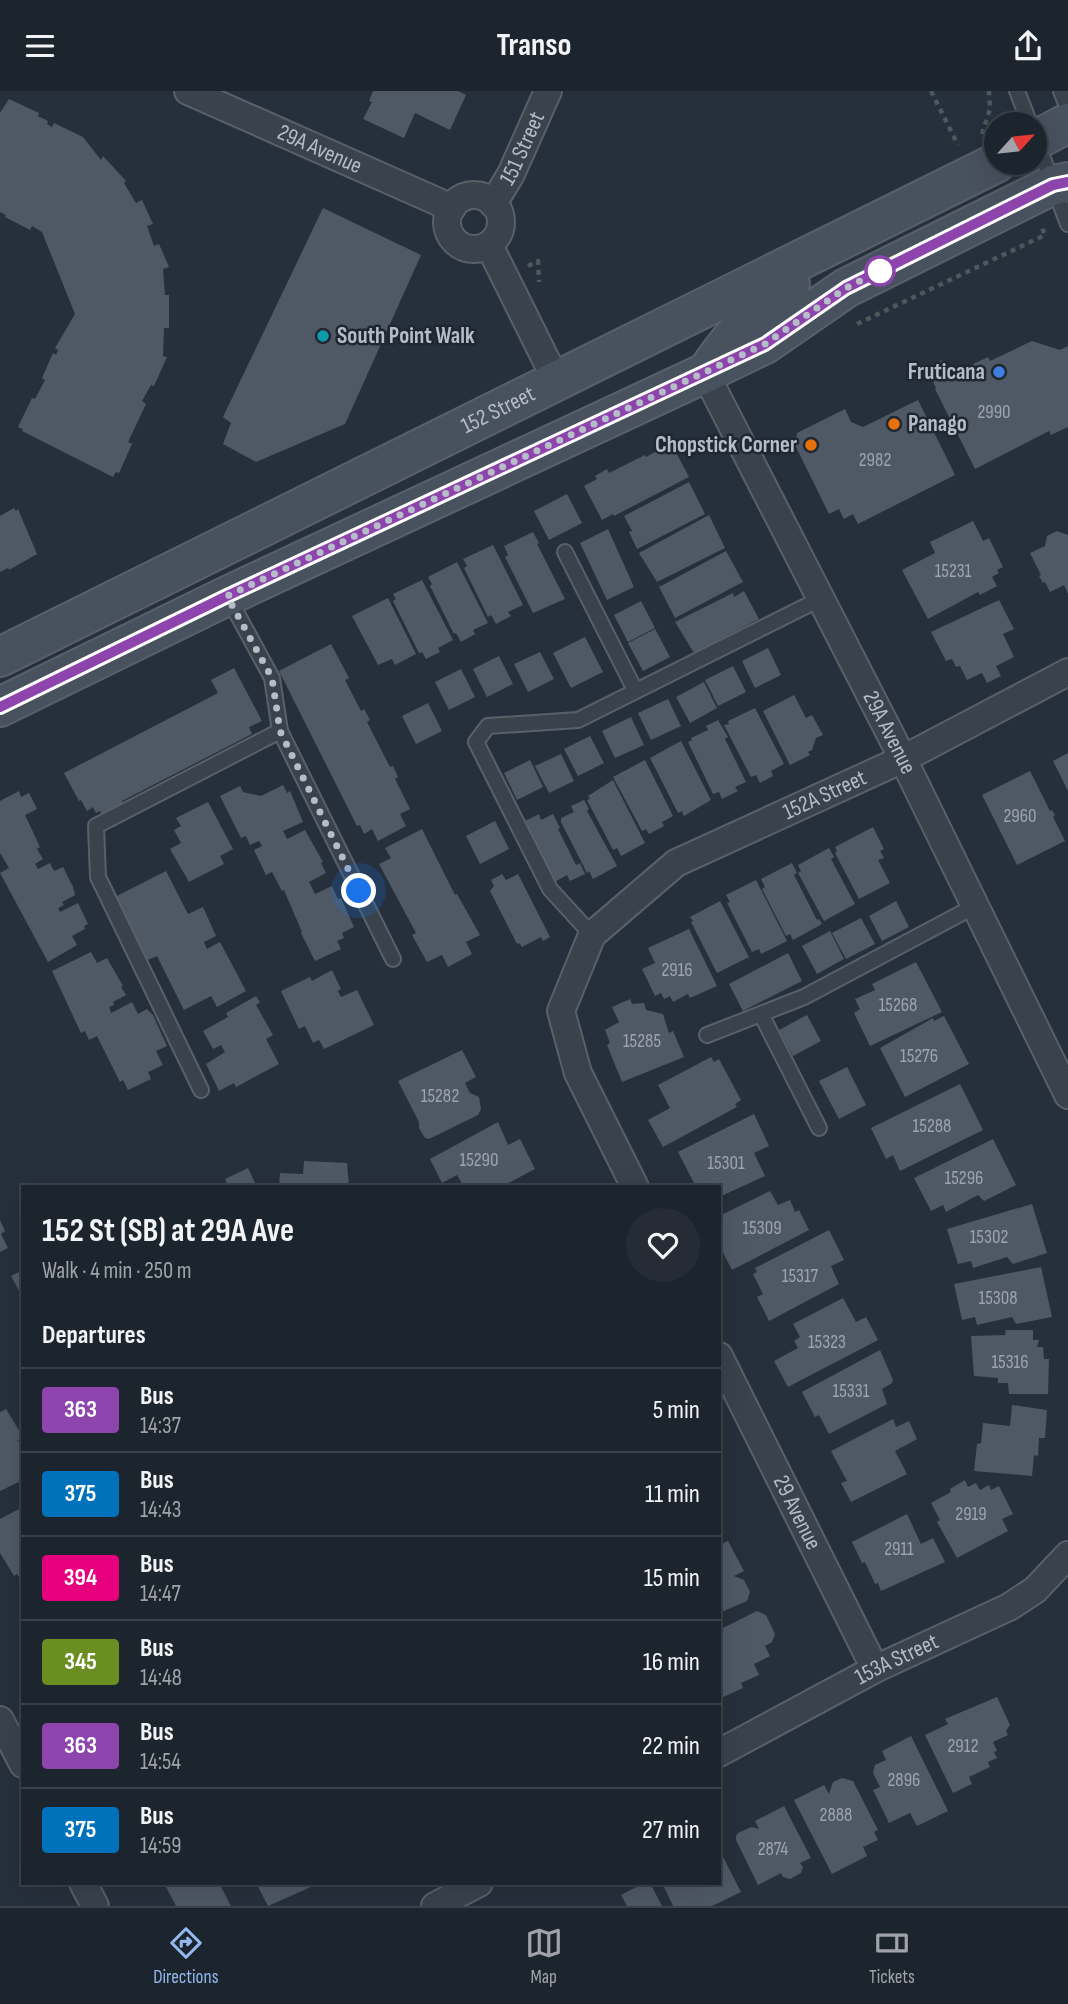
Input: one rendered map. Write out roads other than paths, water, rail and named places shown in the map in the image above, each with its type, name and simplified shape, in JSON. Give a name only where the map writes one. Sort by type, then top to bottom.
[{"type":"main road","name":"152 Street","points":[[0,657],[848,238],[978,157]]},
{"type":"main road","points":[[0,707],[227,596],[765,344],[846,288],[1063,180]]},
{"type":"main road","points":[[705,373],[752,314],[848,238]]},
{"type":"street","name":"29A Avenue","points":[[188,91],[452,208]]},
{"type":"street","name":"151 Street","points":[[494,204],[511,174],[548,91]]},
{"type":"street","points":[[472,196],[487,199],[494,204],[501,218],[501,226],[495,240],[489,245],[473,249],[458,244],[447,223],[452,208],[464,197],[472,196]]},
{"type":"street","points":[[489,245],[557,382]]},
{"type":"street","name":"29A Avenue","points":[[705,373],[903,759],[1068,1095]]},
{"type":"street","name":"152A Street","points":[[592,935],[676,863],[903,759],[1068,671]]},
{"type":"street","points":[[592,935],[561,1011],[578,1073],[634,1185]]},
{"type":"street","name":"29 Avenue","points":[[721,1360],[875,1669]]},
{"type":"street","name":"153A Street","points":[[721,1752],[875,1669],[1009,1607],[1035,1590],[1068,1555]]},
{"type":"street","points":[[0,1720],[21,1760]]},
{"type":"street","points":[[84,1885],[95,1906]]},
{"type":"street","points":[[435,1906],[475,1885]]},
{"type":"lane","points":[[1017,91],[1028,112]]},
{"type":"lane","points":[[1061,91],[1068,109]]},
{"type":"lane","points":[[1047,147],[1063,180],[1068,224]]},
{"type":"lane","points":[[565,552],[635,690]]},
{"type":"lane","points":[[227,596],[272,678],[280,731],[393,959]]},
{"type":"lane","points":[[592,935],[550,889],[476,742],[488,726],[578,720],[820,599]]},
{"type":"lane","points":[[201,1090],[98,877],[96,826],[280,731]]},
{"type":"lane","points":[[707,1035],[804,997],[975,906]]},
{"type":"lane","points":[[761,1014],[819,1128]]},
{"type":"place","name":"South Point Walk","points":[[323,336]]},
{"type":"place","name":"Fruticana","points":[[999,372]]},
{"type":"place","name":"Panago","points":[[894,424]]},
{"type":"place","name":"Chopstick Corner","points":[[811,445]]}]
